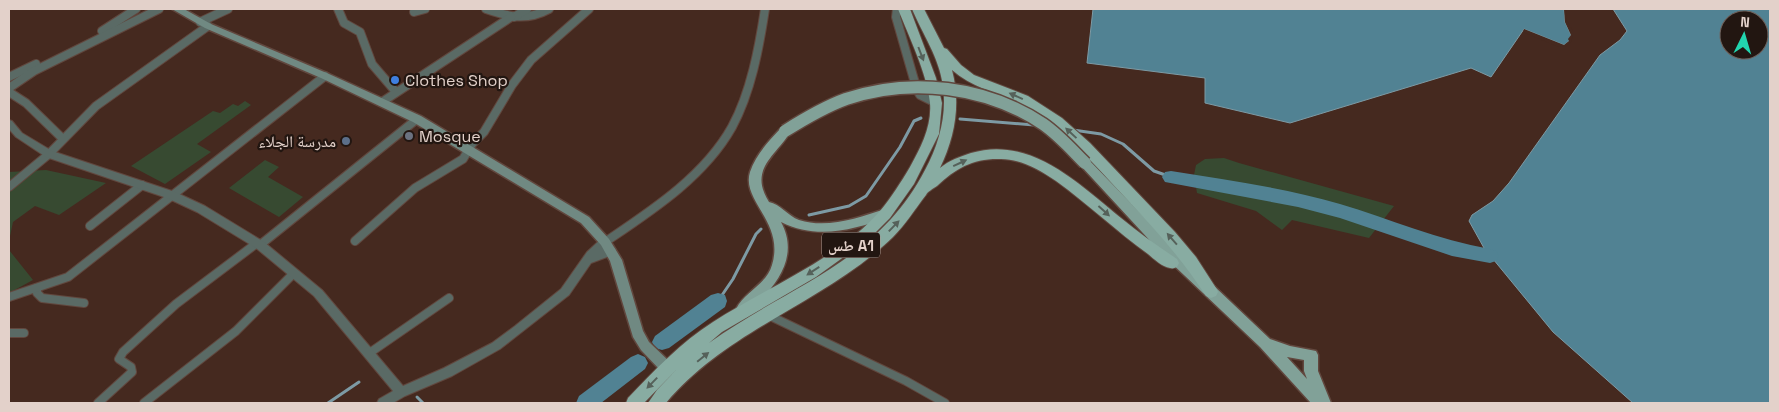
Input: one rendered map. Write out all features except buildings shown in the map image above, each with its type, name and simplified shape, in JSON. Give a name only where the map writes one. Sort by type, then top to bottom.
[{"type":"highway","name":"طس A1","points":[[634,403],[667,368],[716,328],[830,261],[865,234],[885,214],[914,171],[927,147],[932,134],[936,103],[930,78],[904,9]]},
{"type":"highway","name":"طس A1","points":[[656,403],[694,364],[764,314],[862,254],[907,212],[920,192],[943,146],[950,114],[948,76],[918,9]]},
{"type":"highway","points":[[934,42],[957,68],[970,78],[1024,100],[1057,120],[1085,146],[1176,243],[1211,292]]},
{"type":"highway","points":[[920,192],[957,163],[965,160],[992,155],[1022,158],[1041,164],[1058,174],[1148,248],[1172,263]]},
{"type":"main road","points":[[176,9],[204,24],[325,76],[417,119],[578,215],[592,226],[608,246],[619,270],[637,333],[645,346],[667,368]]},
{"type":"main road","points":[[739,313],[766,285],[779,267],[782,247],[779,229],[759,199],[755,178],[762,155],[788,132],[825,112],[851,101],[893,92],[937,92],[977,99],[1015,114],[1048,135],[1082,164],[1171,254],[1265,343],[1320,403]]},
{"type":"main road","points":[[788,132],[772,152],[761,173],[762,193],[773,210],[790,222],[826,228],[851,226],[885,214]]},
{"type":"main road","points":[[1082,164],[1172,263],[1310,403]]},
{"type":"main road","points":[[1265,343],[1290,352],[1311,356],[1312,371],[1324,403]]},
{"type":"street","points":[[9,77],[109,27],[136,9]]},
{"type":"street","points":[[63,139],[26,103],[9,90],[34,71],[159,9]]},
{"type":"street","points":[[9,188],[49,154],[96,106],[204,24],[228,9]]},
{"type":"street","points":[[338,9],[344,23],[360,32],[372,64],[396,92]]},
{"type":"street","points":[[414,12],[425,9]]},
{"type":"street","points":[[486,9],[512,17],[533,18],[549,9]]},
{"type":"street","points":[[382,102],[527,9]]},
{"type":"street","points":[[355,241],[410,192],[458,162],[484,132],[516,79],[531,60],[589,9]]},
{"type":"street","points":[[383,403],[401,392],[448,372],[496,346],[565,292],[588,260],[679,188],[720,146],[732,128],[741,106],[765,9]]},
{"type":"street","points":[[897,9],[896,17],[917,90],[920,95],[936,103]]},
{"type":"street","points":[[9,297],[68,277],[170,195],[325,76]]},
{"type":"street","points":[[98,403],[132,372],[131,367],[119,359],[122,352],[176,304],[259,244],[417,119]]},
{"type":"street","points":[[9,123],[19,135],[49,154],[170,195],[201,209],[259,244],[318,293],[401,392]]},
{"type":"street","points":[[90,226],[142,185]]},
{"type":"street","points":[[144,403],[236,331],[294,273]]},
{"type":"street","points":[[37,288],[37,293],[42,298],[84,303]]},
{"type":"street","points":[[368,354],[449,298]]},
{"type":"street","points":[[764,314],[906,381],[945,403]]},
{"type":"street","points":[[9,333],[24,333]]},
{"type":"green space","points":[[245,101],[251,105],[197,144],[211,152],[165,184],[131,166],[213,111],[220,113],[233,104],[238,106]]},
{"type":"green space","points":[[1224,158],[1394,206],[1369,238],[1292,220],[1282,230],[1256,211],[1197,193],[1194,175],[1196,165],[1205,159]]},
{"type":"green space","points":[[265,160],[279,167],[268,177],[303,197],[279,217],[229,188]]},
{"type":"green space","points":[[46,170],[106,183],[59,215],[35,206],[13,222],[9,241],[9,172]]},
{"type":"green space","points":[[9,250],[33,280],[9,293]]},
{"type":"water","points":[[1093,9],[1564,9],[1565,22],[1571,35],[1569,41],[1564,45],[1524,29],[1491,77],[1471,68],[1290,123],[1205,103],[1205,78],[1087,63]]},
{"type":"water","points":[[1613,9],[1770,9],[1770,403],[1633,403],[1553,332],[1484,248],[1469,221],[1472,215],[1493,201],[1509,183],[1600,55],[1620,40],[1627,31]]},
{"type":"pier","points":[[1564,9],[1566,9],[1567,21],[1573,31],[1571,42],[1565,47],[1556,46],[1523,32],[1524,29],[1564,45],[1569,41],[1568,39],[1571,35],[1565,22]]},
{"type":"waterway","points":[[809,215],[849,206],[866,196],[900,147],[914,121],[921,118]]},
{"type":"waterway","points":[[960,119],[1034,125]]},
{"type":"waterway","points":[[1073,130],[1101,134],[1123,144],[1154,171],[1171,177]]},
{"type":"waterway","points":[[1171,177],[1256,191],[1319,205],[1452,249],[1490,256]]},
{"type":"waterway","points":[[718,301],[733,279],[756,234],[761,229]]},
{"type":"waterway","points":[[662,342],[718,301]]},
{"type":"waterway","points":[[586,403],[638,363]]},
{"type":"waterway","points":[[328,403],[359,382]]},
{"type":"waterway","points":[[417,397],[423,403]]},
{"type":"place","name":"Clothes Shop","points":[[395,80]]},
{"type":"place","name":"Mosque","points":[[409,136]]},
{"type":"place","name":"مدرسة الجلاء","points":[[346,141]]}]
